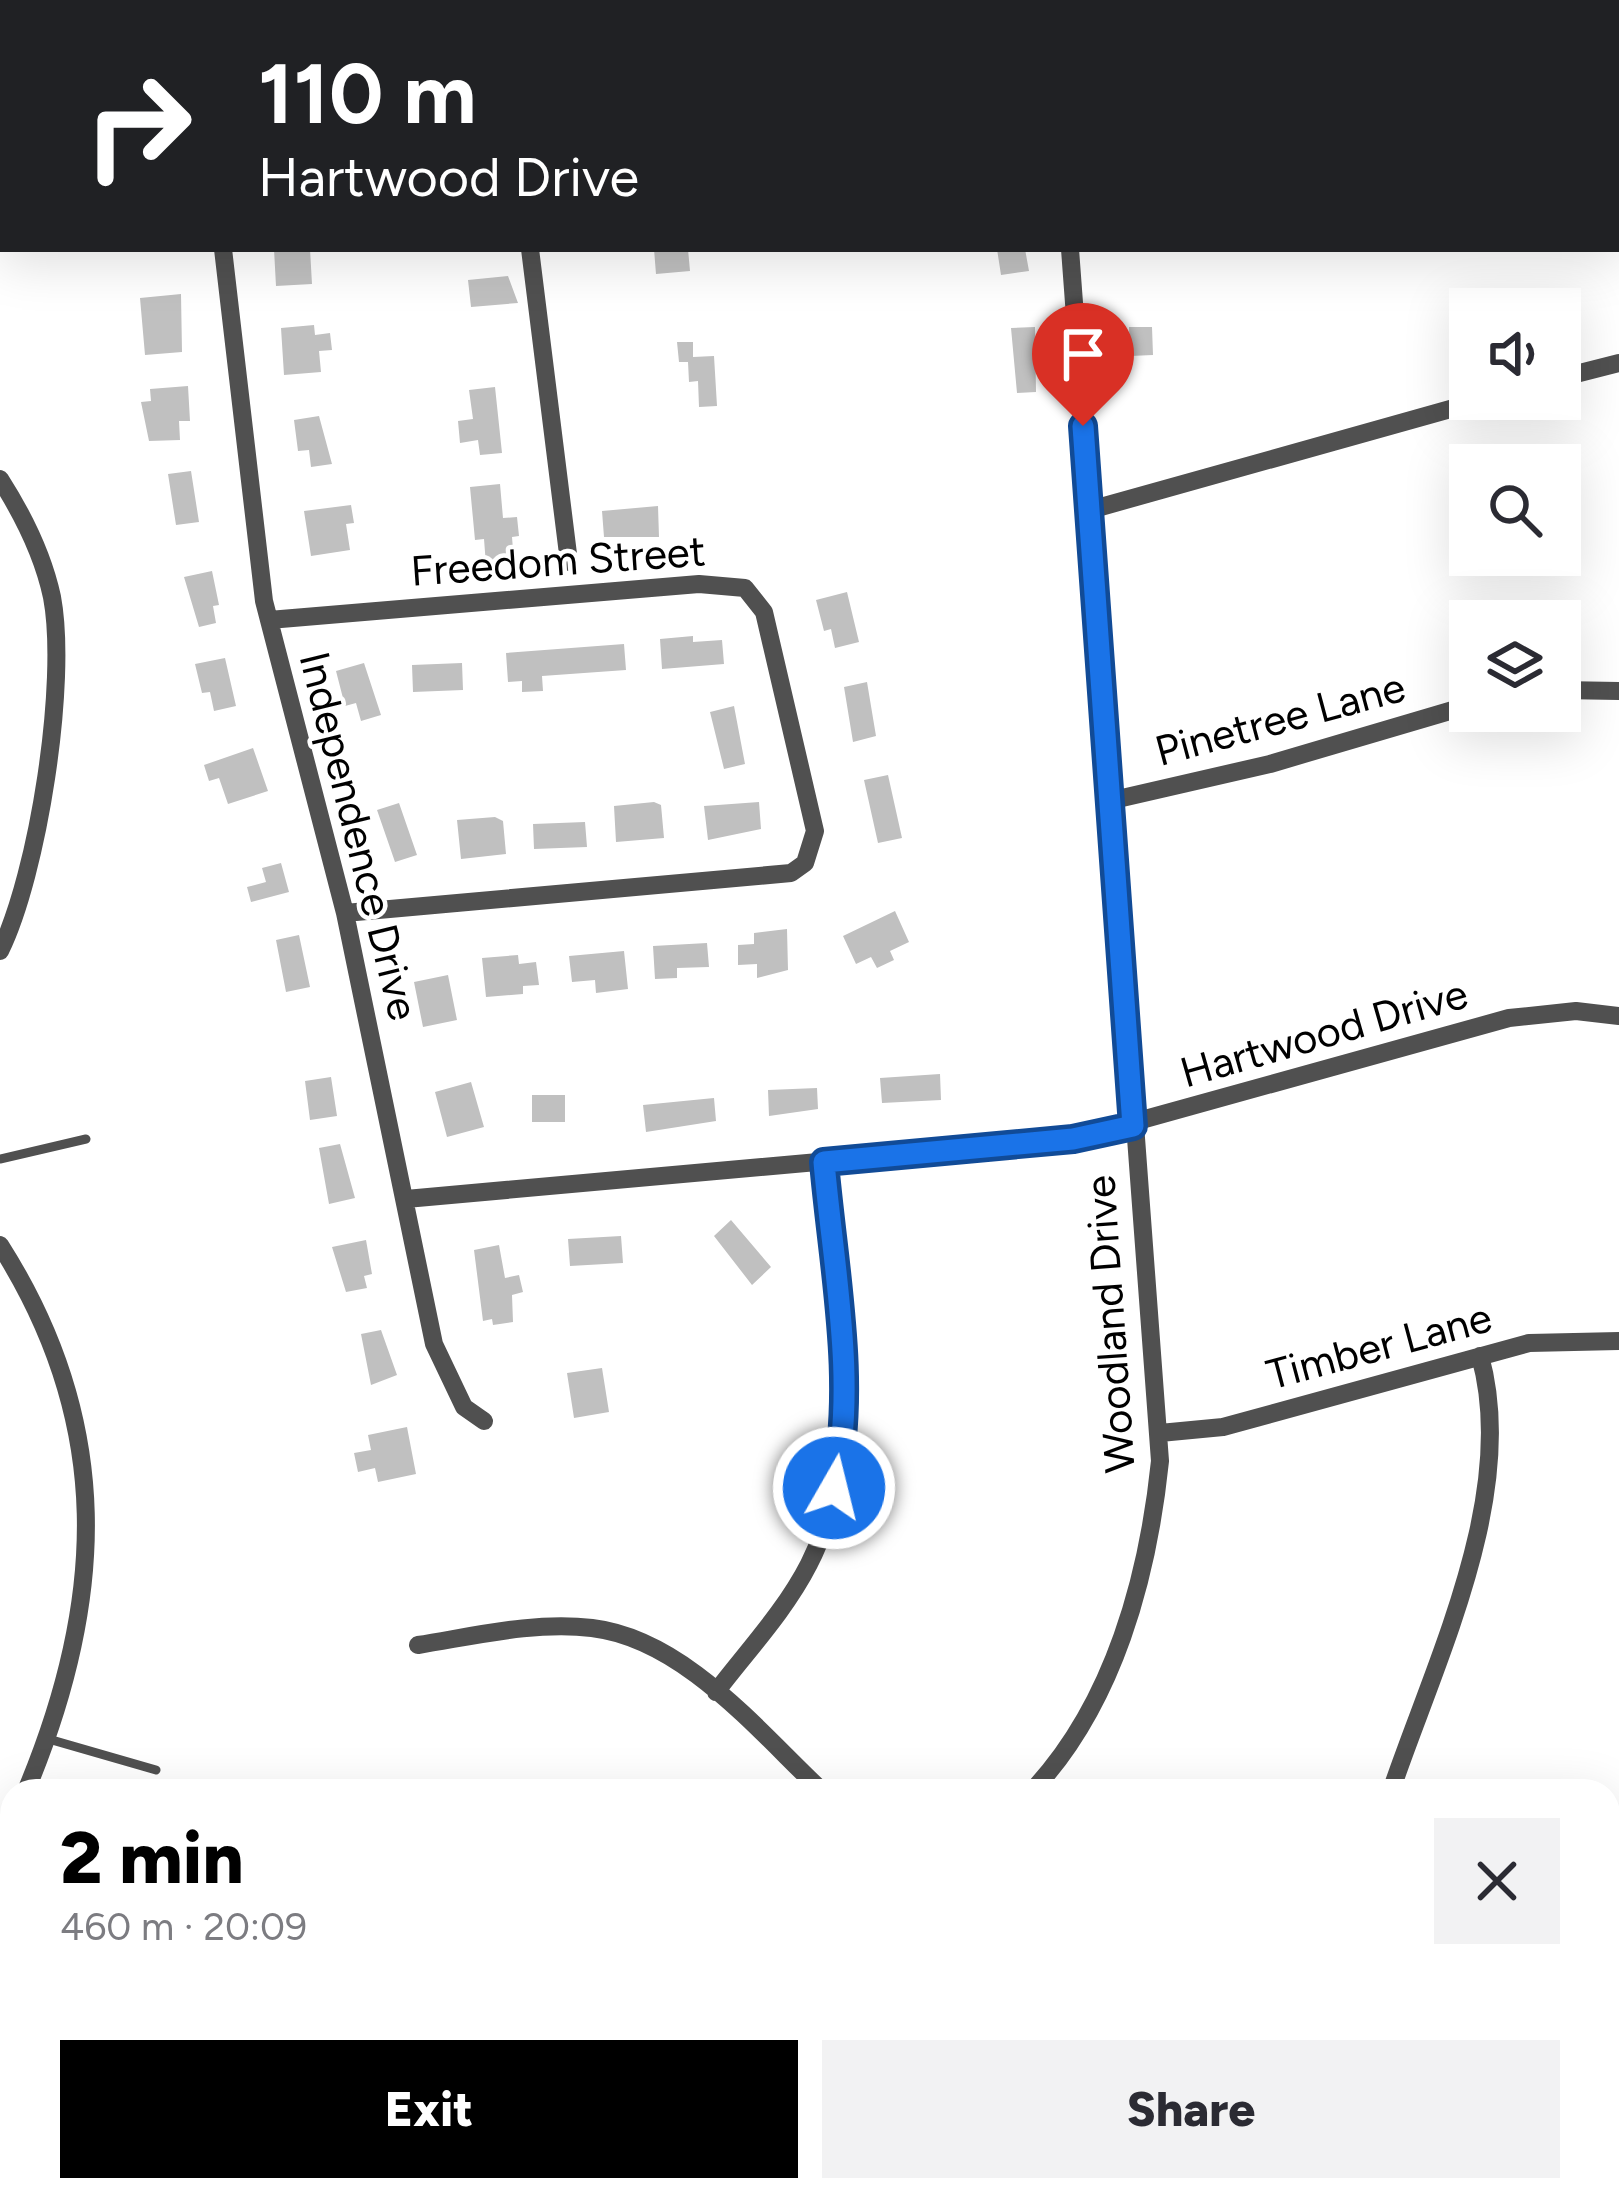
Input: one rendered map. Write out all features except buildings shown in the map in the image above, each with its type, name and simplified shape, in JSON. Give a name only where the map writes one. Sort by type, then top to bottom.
[{"type":"street","name":"Independence Drive","points":[[223,252],[252,530],[269,620],[345,913],[434,1344],[464,1407],[484,1421]]},
{"type":"street","points":[[530,252],[569,562]]},
{"type":"street","name":"Woodland Drive","points":[[1042,1779],[1070,1743],[1113,1661],[1151,1527],[1160,1432],[1133,1126],[1070,252]]},
{"type":"street","points":[[1581,373],[1619,363]]},
{"type":"street","points":[[1090,510],[1449,409]]},
{"type":"street","points":[[0,479],[41,558],[52,600],[54,652],[37,825],[12,928],[0,951]]},
{"type":"street","name":"Freedom Street","points":[[269,620],[699,584],[746,588],[764,613],[815,831],[805,863],[791,873],[345,913]]},
{"type":"street","points":[[1581,690],[1619,691]]},
{"type":"street","name":"Pinetree Lane","points":[[1109,801],[1270,764],[1449,711]]},
{"type":"street","name":"Hartwood Drive","points":[[406,1199],[1073,1139],[1133,1126],[1492,1022],[1559,1011],[1619,1016]]},
{"type":"street","points":[[716,1692],[811,1560],[840,1464],[842,1367],[824,1162]]},
{"type":"street","points":[[0,1245],[48,1330],[78,1422],[87,1481],[82,1601],[72,1661],[30,1779]]},
{"type":"street","name":"Timber Lane","points":[[1160,1432],[1223,1427],[1529,1343],[1619,1341]]},
{"type":"street","points":[[1395,1779],[1481,1518],[1491,1430],[1480,1356]]},
{"type":"street","points":[[418,1645],[527,1629],[593,1628],[651,1648],[716,1692],[809,1779]]},
{"type":"lane","points":[[0,1159],[86,1139]]},
{"type":"lane","points":[[45,1738],[156,1770]]},
{"type":"route","points":[[834,1488],[843,1423],[842,1367],[824,1162],[1073,1139],[1133,1126],[1083,426]]}]
